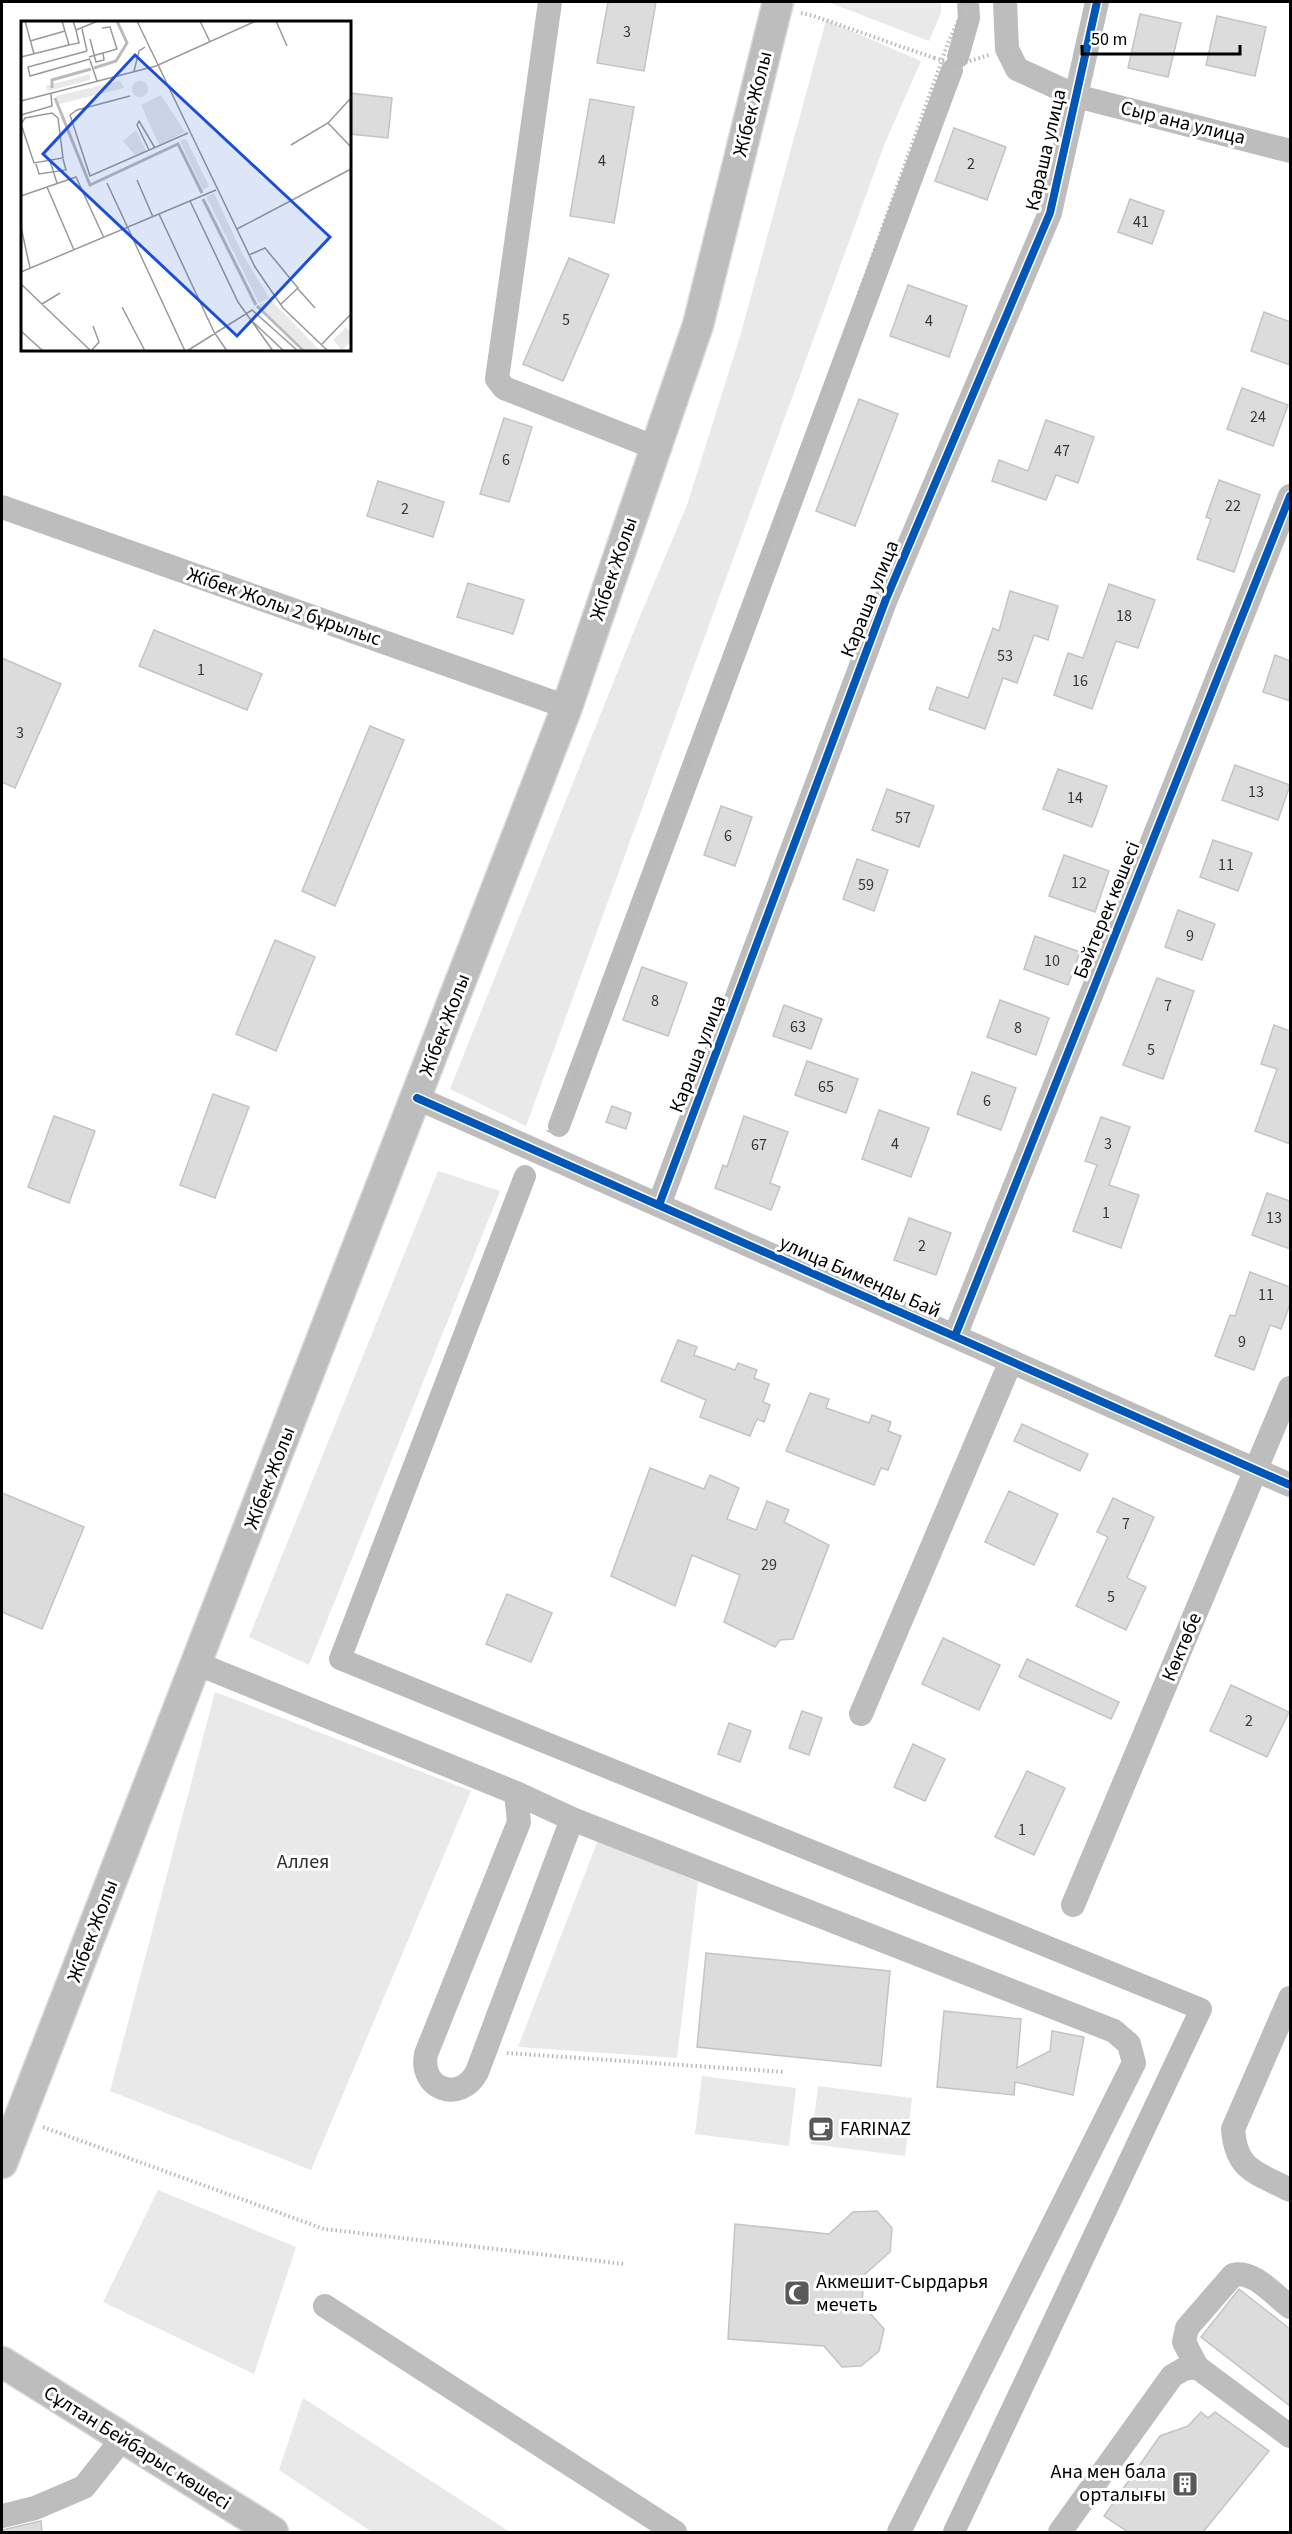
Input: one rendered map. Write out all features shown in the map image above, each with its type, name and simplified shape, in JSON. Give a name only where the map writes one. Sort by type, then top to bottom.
[{"type":"main road","name":"Жібек Жолы","points":[[2,2163],[198,1664],[567,707],[699,325],[778,6]]},
{"type":"main road","name":"Сұлтан Бейбарыс көшесі","points":[[2,2362],[15,2383],[122,2439],[273,2532]]},
{"type":"street","points":[[550,2],[497,379],[504,388],[656,448]]},
{"type":"street","points":[[1005,2],[1006,49]]},
{"type":"street","name":"Караша улица","points":[[659,1205],[886,599],[1050,213],[1093,9]]},
{"type":"street","name":"Сыр ана улица","points":[[1006,49],[1017,69],[1076,96],[1290,151]]},
{"type":"street","name":"Бәйтерек көшесі","points":[[955,1336],[1290,496]]},
{"type":"street","name":"Жібек Жолы 2 бұрылыс","points":[[2,507],[567,707]]},
{"type":"street","name":"улица Бименды Бай","points":[[417,1098],[1290,1485]]},
{"type":"street","points":[[861,1714],[1011,1361]]},
{"type":"street","name":"Көктөбе","points":[[1073,1905],[1290,1388]]},
{"type":"street","points":[[198,1664],[516,1793],[572,1819],[1114,2031],[1130,2044],[1134,2063],[899,2532]]},
{"type":"street","points":[[516,1793],[519,1822],[426,2054],[424,2067],[427,2076],[433,2082],[456,2090],[466,2088],[477,2073],[572,1819]]},
{"type":"street","points":[[1290,1998],[1233,2129],[1234,2150],[1245,2167],[1290,2190]]},
{"type":"street","points":[[1290,2307],[1250,2276],[1241,2273],[1233,2276],[1187,2328],[1184,2342],[1197,2367],[1290,2436]]},
{"type":"street","points":[[325,2306],[675,2532]]},
{"type":"street","points":[[1060,2532],[1172,2376],[1184,2369],[1197,2367]]},
{"type":"street","points":[[2,2516],[35,2508],[84,2487],[122,2439]]},
{"type":"path","points":[[537,1151],[562,1109],[735,640],[948,43],[961,15],[961,2]]},
{"type":"path","points":[[778,6],[814,15],[957,65],[1006,49]]},
{"type":"path","points":[[502,2052],[784,2073]]},
{"type":"path","points":[[19,2118],[324,2229],[624,2264]]},
{"type":"green space","points":[[828,2],[941,2],[941,13],[929,41]]},
{"type":"green space","points":[[826,20],[921,61],[885,143],[526,1126],[450,1089],[687,505],[741,333]]},
{"type":"green space","points":[[438,1171],[500,1191],[309,1665],[249,1637]]},
{"type":"green space","name":"Аллея","points":[[215,1692],[471,1791],[311,2170],[110,2091]]},
{"type":"green space","points":[[598,1840],[698,1882],[677,2058],[518,2047]]},
{"type":"green space","points":[[702,2076],[796,2088],[789,2146],[695,2134]]},
{"type":"green space","points":[[818,2086],[912,2098],[905,2156],[811,2144]]},
{"type":"green space","points":[[158,2190],[296,2247],[254,2374],[103,2302]]},
{"type":"green space","points":[[303,2398],[510,2532],[372,2532],[279,2470]]},
{"type":"building","points":[[608,2],[656,2],[644,71],[597,63]]},
{"type":"building","points":[[1140,14],[1181,23],[1168,77],[1128,68]]},
{"type":"building","points":[[1217,16],[1266,27],[1255,76],[1206,65]]},
{"type":"building","points":[[351,93],[392,98],[388,138],[351,134]]},
{"type":"building","points":[[590,99],[634,107],[614,223],[570,216]]},
{"type":"building","points":[[954,128],[1006,147],[987,200],[935,181]]},
{"type":"building","points":[[1130,199],[1164,211],[1152,244],[1118,232]]},
{"type":"building","points":[[569,258],[609,275],[563,381],[523,364]]},
{"type":"building","points":[[908,285],[967,306],[949,357],[890,336]]},
{"type":"building","points":[[1264,312],[1290,322],[1290,365],[1251,351]]},
{"type":"building","points":[[1242,388],[1288,405],[1273,446],[1227,429]]},
{"type":"building","points":[[859,399],[898,414],[855,526],[816,511]]},
{"type":"building","points":[[504,418],[532,427],[509,502],[480,494]]},
{"type":"building","points":[[1046,420],[1094,437],[1078,483],[1056,475],[1046,500],[992,481],[999,460],[1028,471]]},
{"type":"building","points":[[1219,480],[1260,495],[1234,572],[1197,559],[1211,519],[1206,517]]},
{"type":"building","points":[[378,481],[444,502],[433,537],[367,516]]},
{"type":"building","points":[[468,583],[524,600],[513,634],[457,617]]},
{"type":"building","points":[[1109,584],[1155,600],[1138,648],[1116,641],[1092,709],[1054,695],[1068,653],[1083,658]]},
{"type":"building","points":[[1010,591],[1058,606],[1048,640],[1034,635],[1017,683],[1003,678],[985,729],[929,709],[937,687],[968,698],[993,628],[999,631]]},
{"type":"building","points":[[154,630],[262,674],[247,710],[139,666]]},
{"type":"building","points":[[1275,655],[1290,661],[1290,701],[1263,692]]},
{"type":"building","points":[[2,658],[61,684],[15,788],[2,782]]},
{"type":"building","points":[[370,726],[404,740],[335,906],[302,891]]},
{"type":"building","points":[[1235,765],[1290,785],[1278,820],[1222,800]]},
{"type":"building","points":[[1058,769],[1107,786],[1092,827],[1043,809]]},
{"type":"building","points":[[887,789],[934,806],[919,847],[872,830]]},
{"type":"building","points":[[721,806],[752,817],[735,866],[704,855]]},
{"type":"building","points":[[1213,840],[1252,853],[1238,891],[1200,877]]},
{"type":"building","points":[[1064,855],[1109,871],[1095,912],[1049,896]]},
{"type":"building","points":[[857,859],[888,870],[874,911],[843,899]]},
{"type":"building","points":[[1178,910],[1215,924],[1202,960],[1165,947]]},
{"type":"building","points":[[1035,936],[1080,952],[1068,985],[1024,969]]},
{"type":"building","points":[[275,940],[315,957],[276,1051],[236,1034]]},
{"type":"building","points":[[642,967],[687,983],[668,1036],[623,1020]]},
{"type":"building","points":[[1157,978],[1194,991],[1163,1079],[1123,1065]]},
{"type":"building","points":[[1000,1000],[1049,1018],[1036,1055],[987,1037]]},
{"type":"building","points":[[784,1005],[822,1019],[811,1049],[773,1036]]},
{"type":"building","points":[[1274,1025],[1290,1031],[1290,1144],[1255,1131],[1277,1069],[1261,1064]]},
{"type":"building","points":[[807,1061],[858,1079],[846,1113],[795,1095]]},
{"type":"building","points":[[972,1072],[1016,1088],[1001,1130],[957,1114]]},
{"type":"building","points":[[213,1094],[249,1107],[215,1198],[180,1185]]},
{"type":"building","points":[[612,1106],[631,1113],[626,1129],[606,1122]]},
{"type":"building","points":[[879,1110],[929,1128],[911,1177],[862,1159]]},
{"type":"building","points":[[54,1116],[95,1131],[69,1203],[28,1187]]},
{"type":"building","points":[[744,1116],[788,1132],[770,1183],[780,1187],[771,1210],[715,1188],[723,1165],[727,1167]]},
{"type":"building","points":[[1101,1117],[1130,1127],[1109,1185],[1139,1195],[1121,1248],[1073,1231],[1097,1165],[1085,1161]]},
{"type":"building","points":[[1267,1193],[1290,1201],[1290,1249],[1252,1235]]},
{"type":"building","points":[[909,1218],[951,1233],[936,1275],[894,1260]]},
{"type":"building","points":[[1250,1272],[1290,1287],[1290,1304],[1281,1329],[1270,1325],[1254,1370],[1215,1356],[1230,1315],[1235,1316]]},
{"type":"building","points":[[678,1340],[697,1347],[694,1355],[735,1370],[738,1363],[757,1370],[754,1378],[769,1384],[763,1402],[770,1405],[764,1422],[757,1419],[750,1436],[700,1417],[706,1400],[661,1381]]},
{"type":"building","points":[[810,1393],[829,1399],[826,1408],[869,1423],[872,1415],[891,1422],[888,1431],[901,1436],[888,1470],[881,1468],[874,1485],[786,1451]]},
{"type":"building","points":[[1022,1424],[1088,1454],[1080,1471],[1014,1441]]},
{"type":"building","points":[[650,1468],[704,1489],[710,1475],[739,1488],[727,1519],[756,1530],[767,1501],[789,1510],[784,1522],[829,1545],[793,1639],[780,1640],[775,1647],[724,1622],[740,1575],[692,1555],[675,1606],[611,1576]]},
{"type":"building","points":[[1009,1491],[1058,1514],[1034,1565],[985,1542]]},
{"type":"building","points":[[2,1493],[84,1527],[42,1629],[2,1612]]},
{"type":"building","points":[[1113,1498],[1154,1517],[1127,1578],[1146,1587],[1126,1630],[1076,1606],[1108,1537],[1097,1532]]},
{"type":"building","points":[[507,1594],[552,1613],[531,1662],[486,1644]]},
{"type":"building","points":[[943,1638],[1000,1665],[979,1710],[922,1684]]},
{"type":"building","points":[[1027,1659],[1119,1702],[1111,1719],[1019,1677]]},
{"type":"building","points":[[1231,1685],[1289,1712],[1267,1757],[1210,1731]]},
{"type":"building","points":[[802,1711],[822,1718],[809,1755],[789,1748]]},
{"type":"building","points":[[729,1723],[751,1731],[740,1762],[718,1754]]},
{"type":"building","points":[[913,1744],[945,1759],[925,1801],[894,1787]]},
{"type":"building","points":[[1027,1771],[1065,1788],[1034,1855],[995,1837]]},
{"type":"building","points":[[706,1953],[890,1971],[881,2066],[697,2047]]},
{"type":"building","points":[[944,2011],[1021,2019],[1017,2068],[1050,2051],[1052,2031],[1084,2037],[1073,2095],[1015,2082],[1014,2095],[937,2087]]},
{"type":"building","name":"Акмешит-Сырдарья мечеть","points":[[877,2211],[892,2228],[890,2252],[864,2275],[862,2304],[884,2329],[879,2351],[861,2366],[842,2367],[824,2346],[728,2339],[735,2224],[829,2234],[853,2212]]},
{"type":"building","points":[[1239,2289],[1290,2329],[1290,2406],[1201,2337]]},
{"type":"building","name":"Ана мен бала орталығы","points":[[1201,2412],[1208,2418],[1215,2412],[1269,2451],[1203,2532],[1128,2532],[1104,2516],[1160,2436],[1188,2426]]},
{"type":"building","points":[[41,2521],[42,2532],[2,2532],[2,2530]]},
{"type":"waterway","points":[[958,57],[969,18],[968,2]]},
{"type":"waterway","points":[[559,1126],[952,70]]},
{"type":"waterway","points":[[525,1176],[340,1659],[1201,2009],[954,2532]]},
{"type":"cycle path","points":[[659,1205],[886,599],[1050,213],[1097,2]]},
{"type":"cycle path","points":[[955,1336],[1290,496]]},
{"type":"cycle path","points":[[417,1098],[1290,1485]]},
{"type":"place","name":"FARINAZ","points":[[821,2129]]},
{"type":"place","name":"Акмешит-Сырдарья мечеть","points":[[797,2293]]},
{"type":"place","name":"Ана мен бала орталығы","points":[[1185,2484]]}]
